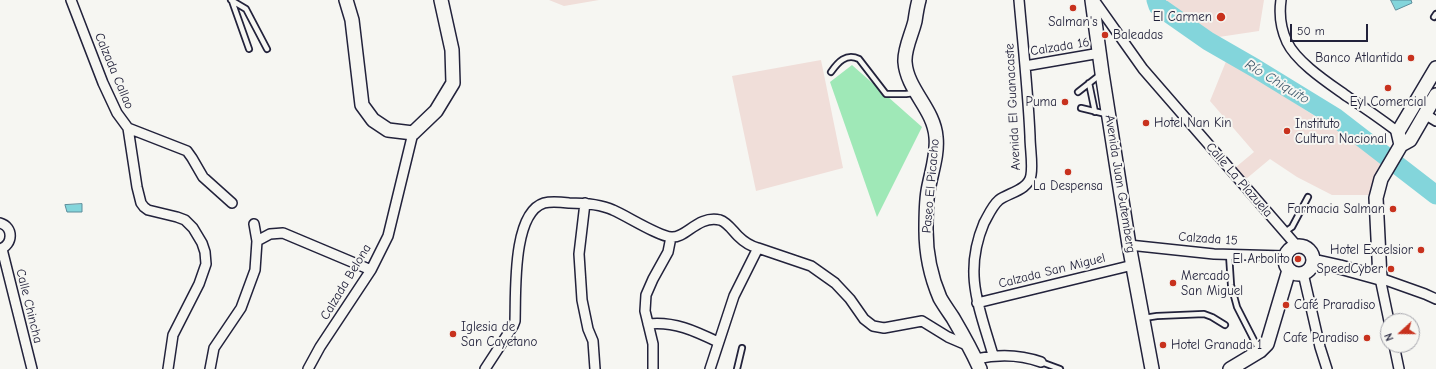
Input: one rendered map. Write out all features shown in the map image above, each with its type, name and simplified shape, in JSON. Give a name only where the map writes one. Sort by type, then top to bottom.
[{"type":"street","name":"Calzada Callao","points":[[72,0],[103,83],[117,113],[128,128],[137,188],[141,203],[148,210],[185,220],[193,228],[202,243],[205,252],[206,264],[199,284],[173,335],[168,369]]},
{"type":"street","points":[[346,0],[352,20],[362,105],[373,120],[388,130],[414,133],[436,111],[452,83],[452,50],[441,0]]},
{"type":"street","name":"Paseo El Picacho","points":[[918,0],[915,20],[905,61],[908,75],[932,122],[936,137],[926,212],[929,260],[934,280],[941,298],[978,364]]},
{"type":"street","name":"Avenida El Guanacaste","points":[[993,356],[977,303],[973,277],[975,251],[989,214],[998,201],[1027,184],[1031,175],[1029,122],[1019,0]]},
{"type":"street","name":"Avenida Juan Gutemberg","points":[[1093,0],[1102,73],[1129,245],[1153,368]]},
{"type":"street","name":"Calle La Plazuela","points":[[1093,0],[1143,69],[1296,245]]},
{"type":"street","points":[[1281,0],[1280,10],[1282,28],[1288,43],[1299,57],[1316,74],[1399,142],[1410,140],[1431,118],[1436,95]]},
{"type":"street","name":"Calzada 16","points":[[1025,66],[1100,53]]},
{"type":"street","points":[[1387,313],[1380,278],[1376,198],[1381,179],[1436,68]]},
{"type":"street","points":[[128,128],[187,151],[203,177],[232,203]]},
{"type":"street","name":"Calzada Belona","points":[[308,369],[320,347],[371,270],[388,236],[414,133]]},
{"type":"street","points":[[485,369],[515,321],[518,250],[522,231],[528,216],[535,208],[545,203],[585,203],[611,209],[657,232],[671,237],[679,236],[696,224],[710,219],[722,220],[749,245],[811,266],[835,283],[850,299],[864,319],[873,326],[884,328],[922,321],[948,337],[969,346]]},
{"type":"street","points":[[585,203],[579,254],[582,300],[588,329],[593,341],[595,369]]},
{"type":"street","points":[[0,223],[7,227],[11,235],[9,244],[1,249]]},
{"type":"street","points":[[210,369],[214,348],[241,308],[255,270],[257,241],[254,224]]},
{"type":"street","points":[[257,241],[270,234],[283,233],[371,270]]},
{"type":"street","points":[[652,369],[653,344],[645,311],[646,295],[668,252],[671,237]]},
{"type":"street","name":"Calzada 15","points":[[1129,245],[1229,254],[1285,256]]},
{"type":"street","points":[[1296,245],[1305,246],[1313,257],[1313,261],[1310,268],[1303,273],[1296,274],[1289,270],[1285,263],[1285,256],[1288,250],[1296,245]]},
{"type":"street","points":[[710,369],[734,296],[758,248]]},
{"type":"street","name":"Calle Chincha","points":[[1,249],[32,369]]},
{"type":"street","points":[[1313,261],[1380,278],[1436,299]]},
{"type":"street","name":"Calzada San Miguel","points":[[977,303],[1133,265]]},
{"type":"street","points":[[1230,369],[1260,351],[1268,344],[1289,270]]},
{"type":"street","points":[[1303,273],[1320,347],[1327,369]]},
{"type":"street","points":[[648,324],[665,323],[685,327],[718,342]]},
{"type":"street","points":[[1396,353],[1399,369]]},
{"type":"street","points":[[978,364],[993,356],[1028,357],[1041,362]]},
{"type":"lane","points":[[231,0],[249,49]]},
{"type":"lane","points":[[231,0],[246,9],[267,49]]},
{"type":"lane","points":[[831,72],[836,64],[845,58],[852,56],[859,59],[886,94],[906,94],[916,92]]},
{"type":"lane","points":[[1078,92],[1092,79],[1102,73]]},
{"type":"lane","points":[[1089,83],[1095,112]]},
{"type":"lane","points":[[1081,108],[1109,115]]},
{"type":"lane","points":[[1285,232],[1292,226],[1308,197]]},
{"type":"lane","points":[[1229,254],[1231,285],[1236,307],[1260,351]]},
{"type":"lane","points":[[1144,318],[1204,314],[1225,325]]},
{"type":"lane","points":[[737,369],[742,348]]},
{"type":"lane","points":[[1041,362],[1060,369]]},
{"type":"shaded area","points":[[549,0],[599,0],[564,6]]},
{"type":"shaded area","name":"El Carmen","points":[[1161,0],[1264,0],[1259,31],[1212,38],[1162,3]]},
{"type":"shaded area","name":"Instituto Cultura Nacional","points":[[1227,59],[1384,161],[1371,195],[1332,195],[1297,177],[1270,159],[1246,179],[1236,167],[1254,152],[1210,101]]},
{"type":"shaded area","points":[[821,60],[843,168],[756,191],[732,76]]},
{"type":"green space","points":[[852,65],[922,127],[877,217],[830,82]]},
{"type":"water","points":[[1391,0],[1411,0],[1412,3],[1396,10]]},
{"type":"water","points":[[82,204],[82,212],[67,212],[65,205]]},
{"type":"waterway","name":"Río Chiquito","points":[[1156,0],[1158,6],[1208,41],[1335,117],[1436,195]]},
{"type":"place","name":"Salman's","points":[[1073,8]]},
{"type":"place","name":"El Carmen","points":[[1221,17]]},
{"type":"place","name":"Baleadas","points":[[1105,35]]},
{"type":"place","name":"Banco Atlantida","points":[[1411,58]]},
{"type":"place","name":"Eyl Comercial","points":[[1388,88]]},
{"type":"place","name":"Puma","points":[[1065,102]]},
{"type":"place","name":"Hotel Nan Kin","points":[[1146,123]]},
{"type":"place","name":"Instituto Cultura Nacional","points":[[1287,131]]},
{"type":"place","name":"La Despensa","points":[[1068,172]]},
{"type":"place","name":"Farmacia Salman","points":[[1393,209]]},
{"type":"place","name":"Hotel Excelsior","points":[[1421,250]]},
{"type":"place","name":"El Arbolito","points":[[1298,259]]},
{"type":"place","name":"SpeedCyber","points":[[1391,269]]},
{"type":"place","name":"Mercado San Miguel","points":[[1173,283]]},
{"type":"place","name":"Café Praradiso","points":[[1286,305]]},
{"type":"place","name":"Iglesia de San Cayetano","points":[[453,334]]},
{"type":"place","name":"Cafe Paradiso","points":[[1367,338]]},
{"type":"place","name":"Hotel Granada 1","points":[[1163,345]]}]
